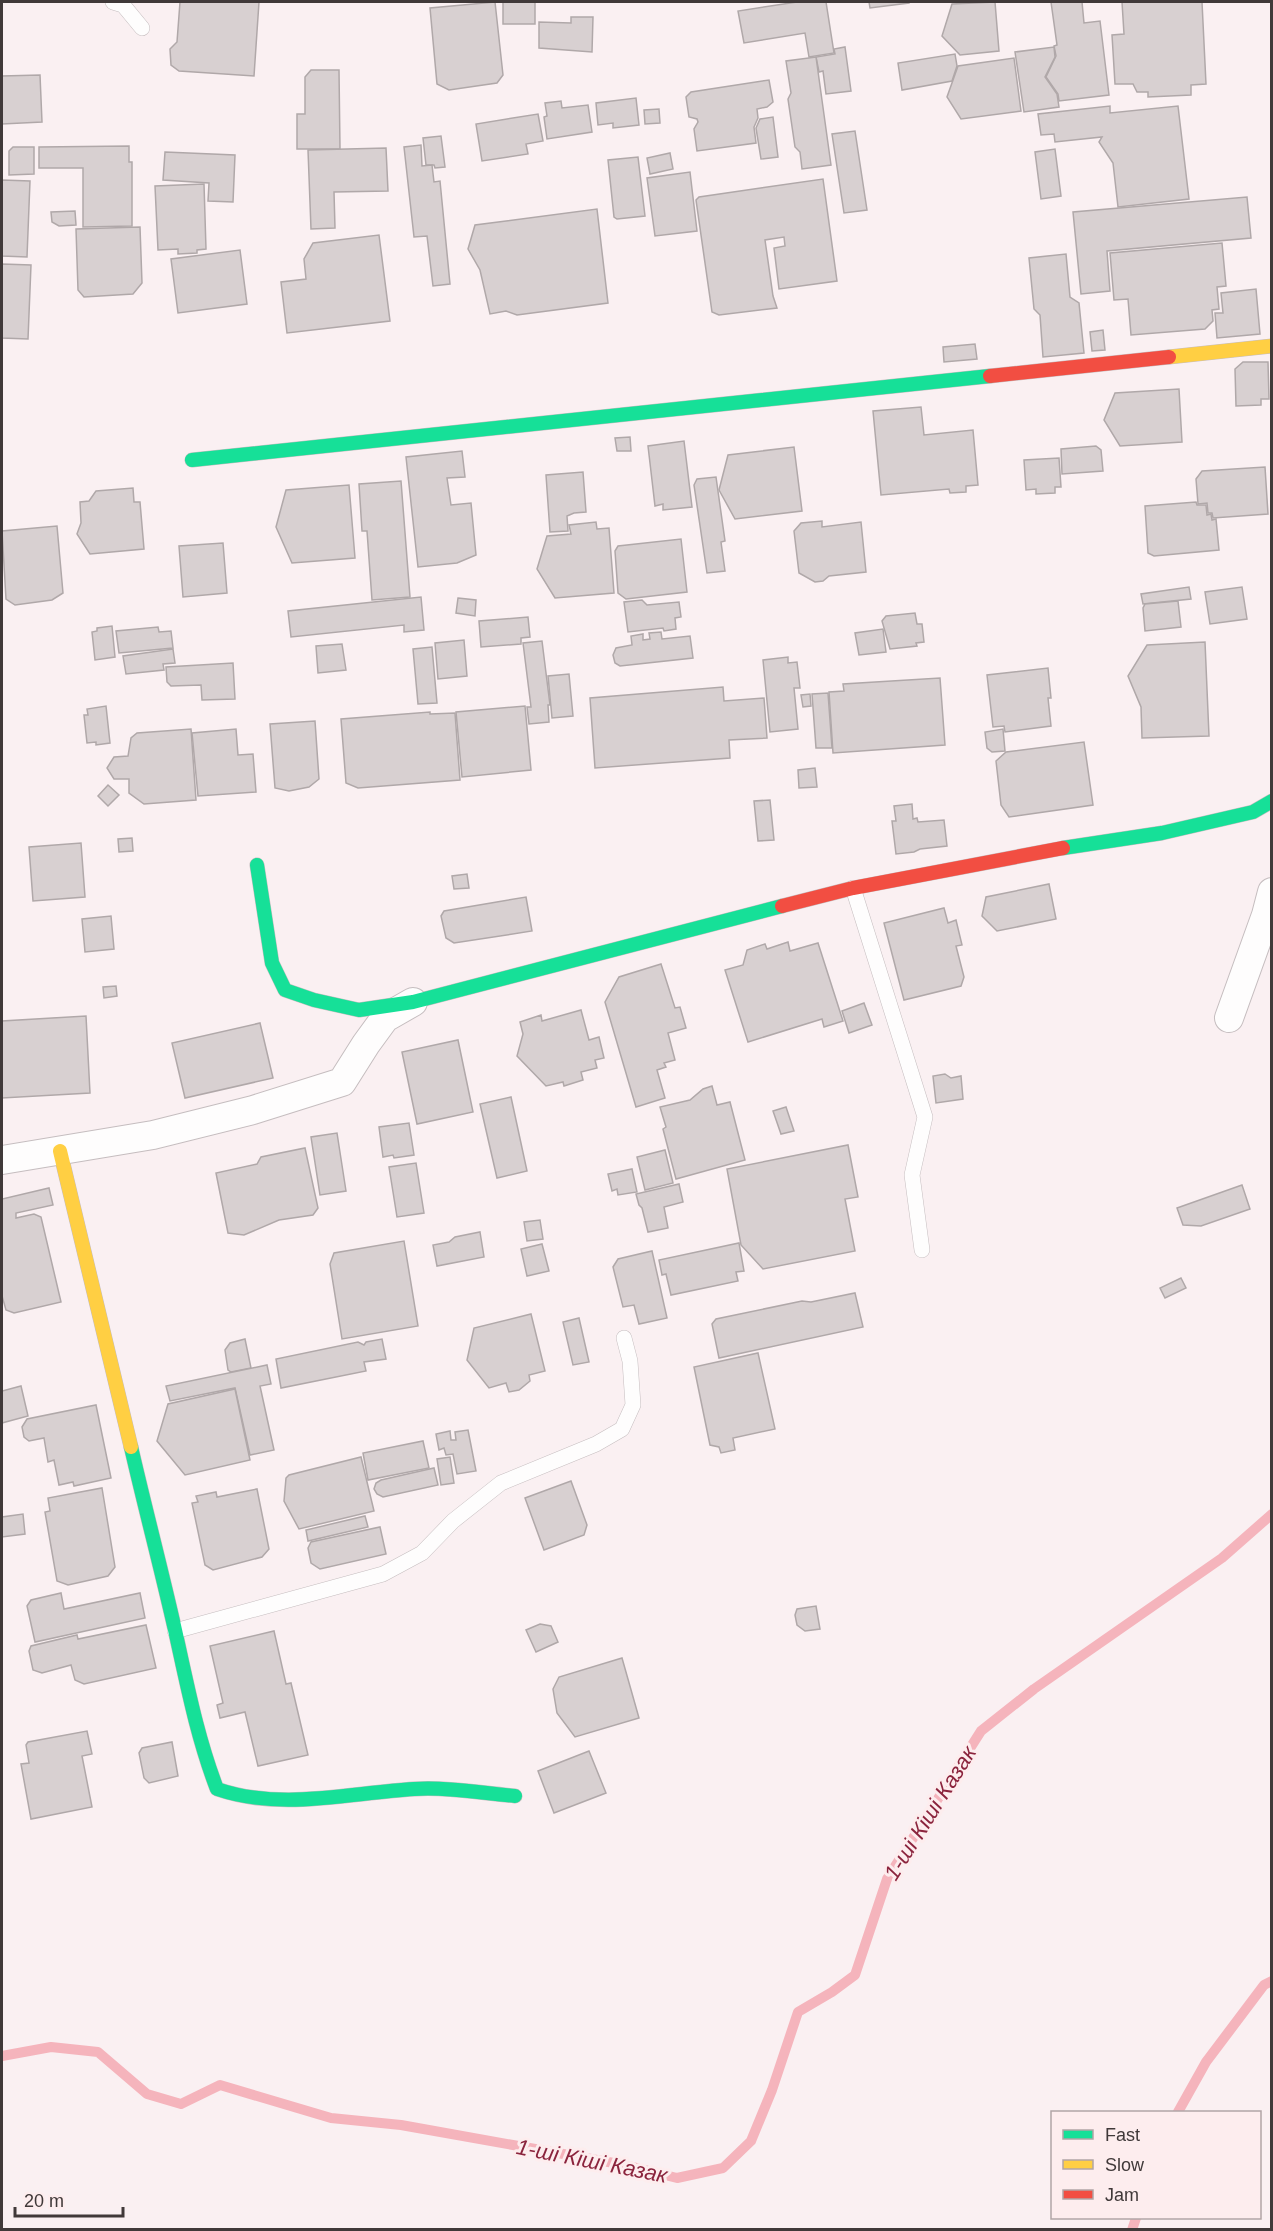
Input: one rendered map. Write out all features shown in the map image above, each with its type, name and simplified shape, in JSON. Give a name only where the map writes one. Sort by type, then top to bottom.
[{"type":"street","points":[[192,460],[1272,346]]},
{"type":"street","points":[[257,865],[272,963],[285,990],[314,1000],[360,1010],[413,1002],[853,888],[1058,849],[1162,833],[1253,812],[1272,801]]},
{"type":"street","points":[[1229,1018],[1272,892]]},
{"type":"street","points":[[2,1160],[153,1135],[253,1110],[342,1082],[386,1018],[413,1002]]},
{"type":"street","points":[[60,1151],[175,1631],[184,1678],[217,1789],[231,1796],[262,1800],[332,1797],[416,1789],[515,1796]]},
{"type":"lane","points":[[113,2],[123,5],[142,28]]},
{"type":"lane","points":[[853,888],[925,1117],[912,1175],[922,1250]]},
{"type":"lane","points":[[175,1631],[383,1574],[423,1552],[453,1521],[501,1483],[597,1444],[622,1429],[633,1406],[630,1361],[624,1338]]},
{"type":"building","points":[[180,2],[259,2],[254,76],[179,71],[171,65],[170,49],[177,42]]},
{"type":"building","points":[[495,2],[503,75],[497,83],[449,90],[437,84],[430,8]]},
{"type":"building","points":[[503,2],[535,2],[535,24],[503,24]]},
{"type":"building","points":[[797,2],[826,2],[834,53],[809,57],[805,33],[744,43],[738,11]]},
{"type":"building","points":[[869,2],[909,2],[909,3],[870,8]]},
{"type":"building","points":[[995,2],[999,51],[960,55],[942,36],[952,4]]},
{"type":"building","points":[[1051,2],[1082,2],[1084,23],[1100,21],[1109,95],[1059,101],[1058,94],[1046,77],[1056,56],[1054,46],[1057,45]]},
{"type":"building","points":[[1122,2],[1202,2],[1206,84],[1191,85],[1191,95],[1148,97],[1148,92],[1137,92],[1133,84],[1115,84],[1112,35],[1124,34]]},
{"type":"building","points":[[571,17],[593,17],[592,52],[539,48],[539,22],[571,23]]},
{"type":"building","points":[[845,47],[851,91],[826,94],[823,71],[819,72],[816,57],[835,54],[834,49]]},
{"type":"building","points":[[1054,47],[1055,57],[1045,77],[1057,94],[1059,107],[1024,112],[1015,52]]},
{"type":"building","points":[[955,54],[957,66],[952,81],[902,90],[898,63]]},
{"type":"building","points":[[816,57],[831,165],[802,169],[800,152],[795,147],[788,99],[791,93],[786,61]]},
{"type":"building","points":[[1014,58],[1021,111],[961,119],[947,97],[958,66]]},
{"type":"building","points":[[311,70],[339,70],[340,149],[297,149],[297,114],[305,114],[305,77]]},
{"type":"building","points":[[40,75],[42,122],[2,124],[2,76]]},
{"type":"building","points":[[769,80],[773,102],[767,107],[757,109],[758,118],[754,127],[756,143],[697,151],[694,129],[698,122],[697,119],[689,117],[686,97],[691,92]]},
{"type":"building","points":[[636,98],[639,125],[613,128],[613,123],[598,125],[596,103]]},
{"type":"building","points":[[561,101],[562,108],[588,105],[592,132],[547,139],[545,103]]},
{"type":"building","points":[[1110,106],[1110,113],[1178,106],[1189,199],[1118,207],[1113,163],[1099,142],[1102,137],[1055,142],[1054,134],[1041,135],[1038,114]]},
{"type":"building","points":[[659,109],[660,123],[645,124],[644,110]]},
{"type":"building","points":[[538,114],[543,141],[526,144],[528,154],[482,161],[476,124]]},
{"type":"building","points":[[773,117],[778,157],[761,159],[756,128],[760,119]]},
{"type":"building","points":[[855,131],[867,210],[844,213],[832,134]]},
{"type":"building","points":[[441,136],[445,167],[435,168],[434,165],[426,165],[423,138]]},
{"type":"building","points":[[421,145],[422,166],[432,165],[434,182],[440,181],[450,284],[433,286],[427,236],[414,237],[404,147]]},
{"type":"building","points":[[129,146],[129,162],[132,162],[132,226],[83,227],[83,168],[39,168],[39,147]]},
{"type":"building","points":[[13,147],[34,147],[34,174],[9,175],[9,151]]},
{"type":"building","points":[[386,148],[388,191],[334,192],[335,228],[311,229],[308,150]]},
{"type":"building","points":[[1055,149],[1061,196],[1041,199],[1035,152]]},
{"type":"building","points":[[165,152],[235,155],[233,202],[208,201],[209,183],[163,180]]},
{"type":"building","points":[[670,153],[673,169],[650,174],[647,158]]},
{"type":"building","points":[[638,157],[645,216],[617,219],[614,217],[608,160]]},
{"type":"building","points":[[690,172],[697,231],[655,236],[647,178]]},
{"type":"building","points":[[823,179],[837,281],[779,289],[774,248],[785,246],[784,237],[765,240],[773,296],[777,308],[719,315],[712,312],[696,200],[699,197]]},
{"type":"building","points":[[2,180],[30,181],[27,257],[2,256]]},
{"type":"building","points":[[204,184],[206,249],[197,250],[197,253],[178,254],[178,249],[158,250],[155,186]]},
{"type":"building","points":[[1247,197],[1251,238],[1107,251],[1110,291],[1081,294],[1073,212]]},
{"type":"building","points":[[597,209],[608,303],[517,315],[506,311],[490,314],[480,270],[468,249],[475,225]]},
{"type":"building","points":[[75,211],[76,225],[59,226],[52,222],[51,212]]},
{"type":"building","points":[[140,227],[142,283],[133,294],[84,297],[78,290],[76,229]]},
{"type":"building","points":[[379,235],[390,321],[287,333],[281,282],[306,279],[304,259],[313,243]]},
{"type":"building","points":[[1222,243],[1226,286],[1217,287],[1219,309],[1212,310],[1213,321],[1205,329],[1131,335],[1128,299],[1114,300],[1110,253]]},
{"type":"building","points":[[240,250],[247,304],[178,313],[171,259]]},
{"type":"building","points":[[1066,254],[1070,297],[1079,303],[1084,353],[1043,357],[1040,315],[1034,309],[1029,258]]},
{"type":"building","points":[[2,264],[31,265],[28,339],[2,338]]},
{"type":"building","points":[[1256,289],[1260,334],[1217,338],[1215,313],[1223,313],[1221,293]]},
{"type":"building","points":[[1103,330],[1105,350],[1092,351],[1090,332]]},
{"type":"building","points":[[975,344],[977,359],[944,362],[943,347]]},
{"type":"building","points":[[1243,362],[1268,362],[1269,399],[1261,399],[1261,405],[1236,406],[1235,369]]},
{"type":"building","points":[[1179,389],[1182,442],[1120,446],[1104,420],[1115,393]]},
{"type":"building","points":[[921,407],[924,435],[973,430],[978,485],[966,486],[966,492],[950,493],[949,489],[881,495],[873,411]]},
{"type":"building","points":[[630,437],[631,451],[617,451],[615,438]]},
{"type":"building","points":[[684,441],[692,507],[663,510],[663,504],[655,506],[648,446]]},
{"type":"building","points":[[1096,446],[1101,450],[1103,471],[1062,474],[1061,449]]},
{"type":"building","points":[[794,447],[802,511],[735,519],[719,490],[728,455]]},
{"type":"building","points":[[462,451],[465,477],[447,478],[451,505],[471,503],[476,555],[457,563],[418,567],[406,457]]},
{"type":"building","points":[[1059,458],[1061,487],[1055,487],[1055,493],[1036,494],[1036,489],[1026,490],[1024,460]]},
{"type":"building","points":[[1265,467],[1268,514],[1213,518],[1212,513],[1208,513],[1207,503],[1198,504],[1196,479],[1202,471]]},
{"type":"building","points":[[583,472],[586,512],[567,516],[568,531],[550,532],[546,475]]},
{"type":"building","points":[[716,477],[725,541],[721,542],[725,571],[707,573],[694,485],[697,479]]},
{"type":"building","points":[[401,481],[410,597],[372,600],[367,531],[362,531],[359,484]]},
{"type":"building","points":[[349,485],[355,558],[292,563],[276,527],[286,490]]},
{"type":"building","points":[[133,488],[134,502],[140,502],[144,549],[90,554],[77,534],[81,523],[80,502],[89,501],[96,491]]},
{"type":"building","points":[[1196,502],[1197,505],[1206,505],[1207,515],[1211,514],[1212,520],[1216,519],[1219,550],[1154,556],[1148,553],[1145,506]]},
{"type":"building","points":[[822,521],[822,527],[861,522],[866,572],[829,576],[823,581],[815,582],[799,573],[794,531],[801,523]]},
{"type":"building","points":[[596,522],[597,529],[609,528],[614,593],[555,598],[537,569],[547,536],[571,534],[569,525]]},
{"type":"building","points":[[57,526],[63,593],[52,600],[15,605],[6,599],[2,531]]},
{"type":"building","points":[[681,539],[687,592],[626,599],[618,593],[615,551],[618,546]]},
{"type":"building","points":[[223,543],[227,593],[183,597],[179,546]]},
{"type":"building","points":[[1189,587],[1191,599],[1143,604],[1141,594]]},
{"type":"building","points":[[1242,587],[1247,619],[1210,624],[1205,592]]},
{"type":"building","points":[[421,597],[424,630],[404,632],[404,625],[291,637],[288,611]]},
{"type":"building","points":[[458,598],[476,600],[475,616],[456,613]]},
{"type":"building","points":[[642,600],[647,605],[679,602],[681,617],[675,618],[676,629],[664,631],[663,628],[628,632],[624,602]]},
{"type":"building","points":[[1178,601],[1181,627],[1145,631],[1143,608],[1145,604]]},
{"type":"building","points":[[915,613],[917,624],[922,624],[924,642],[916,643],[917,646],[890,649],[882,621],[886,616]]},
{"type":"building","points":[[528,617],[530,637],[521,638],[521,644],[481,647],[479,621]]},
{"type":"building","points":[[112,626],[115,657],[95,660],[92,632],[97,631],[97,628]]},
{"type":"building","points":[[158,627],[159,632],[171,631],[173,648],[119,653],[116,631]]},
{"type":"building","points":[[883,629],[886,652],[859,655],[855,633]]},
{"type":"building","points":[[661,632],[662,639],[690,636],[693,658],[620,666],[615,663],[613,655],[616,648],[632,645],[631,636],[643,634],[643,640],[650,639],[649,633]]},
{"type":"building","points":[[464,640],[467,676],[438,679],[435,643]]},
{"type":"building","points":[[542,641],[550,705],[548,705],[549,722],[529,724],[527,707],[531,707],[523,643]]},
{"type":"building","points":[[1205,642],[1209,736],[1142,738],[1141,707],[1128,676],[1147,645]]},
{"type":"building","points":[[342,644],[346,670],[318,673],[316,646]]},
{"type":"building","points":[[432,647],[437,703],[418,704],[413,649]]},
{"type":"building","points":[[173,649],[175,663],[163,664],[164,670],[126,674],[123,656]]},
{"type":"building","points":[[788,657],[788,663],[797,662],[800,688],[794,688],[798,729],[770,732],[763,660]]},
{"type":"building","points":[[233,663],[235,699],[202,700],[201,685],[171,686],[167,682],[166,667]]},
{"type":"building","points":[[1048,668],[1051,726],[1005,732],[1004,726],[993,727],[987,675]]},
{"type":"building","points":[[569,674],[573,716],[552,718],[548,676]]},
{"type":"building","points":[[940,678],[945,745],[833,753],[829,692],[844,691],[843,684]]},
{"type":"building","points":[[723,687],[724,701],[764,698],[767,738],[729,740],[730,758],[595,768],[590,698]]},
{"type":"building","points":[[828,693],[832,748],[816,748],[812,694]]},
{"type":"building","points":[[810,694],[811,706],[803,707],[801,695]]},
{"type":"building","points":[[106,706],[110,743],[96,745],[96,742],[87,743],[84,715],[88,715],[87,709]]},
{"type":"building","points":[[525,706],[531,770],[462,777],[456,712]]},
{"type":"building","points":[[430,712],[430,714],[455,713],[460,780],[358,788],[346,783],[341,719]]},
{"type":"building","points":[[315,721],[319,779],[309,787],[289,791],[275,788],[270,724]]},
{"type":"building","points":[[191,729],[196,800],[144,804],[129,793],[129,779],[114,779],[107,768],[114,757],[128,756],[131,738],[137,733]]},
{"type":"building","points":[[236,729],[238,755],[253,754],[256,792],[198,796],[192,733]]},
{"type":"building","points":[[1003,729],[1005,751],[992,752],[987,748],[985,732]]},
{"type":"building","points":[[1084,742],[1093,805],[1009,817],[1001,805],[996,761],[1006,752]]},
{"type":"building","points":[[815,768],[817,787],[799,788],[798,770]]},
{"type":"building","points":[[108,785],[119,795],[108,806],[98,796]]},
{"type":"building","points":[[770,800],[774,840],[758,841],[754,801]]},
{"type":"building","points":[[912,804],[913,819],[917,818],[918,822],[944,820],[947,846],[896,854],[892,821],[896,821],[894,806]]},
{"type":"building","points":[[132,838],[133,851],[119,852],[118,839]]},
{"type":"building","points":[[81,843],[85,897],[33,901],[29,847]]},
{"type":"building","points":[[467,874],[469,888],[454,889],[452,876]]},
{"type":"building","points":[[1049,884],[1056,919],[997,931],[982,916],[986,897]]},
{"type":"building","points":[[526,897],[532,931],[454,943],[446,938],[441,916],[444,911]]},
{"type":"building","points":[[944,908],[948,923],[956,920],[962,945],[956,946],[964,977],[961,986],[904,1000],[884,923]]},
{"type":"building","points":[[111,916],[114,949],[85,952],[82,919]]},
{"type":"building","points":[[788,942],[790,951],[818,943],[843,1021],[824,1027],[822,1019],[748,1042],[725,970],[743,965],[747,950],[765,944],[767,949]]},
{"type":"building","points":[[661,964],[675,1008],[680,1007],[686,1028],[668,1033],[675,1060],[664,1063],[666,1067],[657,1070],[665,1098],[636,1107],[605,1002],[619,977]]},
{"type":"building","points":[[116,986],[117,996],[104,998],[103,987]]},
{"type":"building","points":[[864,1003],[872,1025],[849,1033],[842,1011]]},
{"type":"building","points":[[581,1010],[589,1040],[599,1037],[604,1058],[595,1060],[597,1068],[581,1072],[583,1080],[564,1086],[563,1082],[546,1086],[517,1056],[523,1034],[520,1022],[541,1015],[542,1021]]},
{"type":"building","points":[[86,1016],[90,1093],[2,1098],[2,1021]]},
{"type":"building","points":[[260,1023],[273,1078],[185,1098],[172,1043]]},
{"type":"building","points":[[458,1040],[473,1112],[417,1124],[402,1052]]},
{"type":"building","points":[[945,1074],[951,1078],[961,1076],[963,1099],[936,1103],[933,1076]]},
{"type":"building","points":[[712,1086],[717,1105],[730,1102],[745,1160],[676,1179],[663,1129],[666,1127],[660,1107],[690,1100],[703,1089]]},
{"type":"building","points":[[511,1097],[527,1171],[497,1178],[480,1104]]},
{"type":"building","points":[[786,1107],[794,1131],[781,1134],[773,1111]]},
{"type":"building","points":[[409,1123],[414,1155],[383,1157],[379,1127]]},
{"type":"building","points":[[337,1133],[346,1191],[320,1195],[311,1137]]},
{"type":"building","points":[[848,1145],[858,1197],[845,1199],[855,1251],[763,1269],[741,1245],[727,1169]]},
{"type":"building","points":[[305,1148],[318,1208],[313,1215],[279,1220],[244,1235],[228,1233],[216,1173],[257,1164],[261,1157]]},
{"type":"building","points":[[665,1150],[673,1183],[645,1190],[637,1157]]},
{"type":"building","points":[[416,1163],[424,1213],[397,1217],[389,1167]]},
{"type":"building","points":[[632,1169],[637,1192],[618,1195],[617,1189],[612,1191],[608,1174]]},
{"type":"building","points":[[679,1184],[683,1202],[664,1207],[668,1228],[648,1232],[636,1194]]},
{"type":"building","points":[[1242,1185],[1250,1209],[1201,1226],[1183,1225],[1177,1208]]},
{"type":"building","points":[[49,1188],[53,1205],[16,1213],[16,1218],[34,1214],[41,1217],[61,1302],[14,1313],[6,1310],[2,1296],[2,1199]]},
{"type":"building","points":[[540,1220],[543,1239],[527,1241],[524,1222]]},
{"type":"building","points":[[480,1232],[484,1257],[437,1266],[433,1245],[449,1242],[455,1237]]},
{"type":"building","points":[[404,1241],[418,1326],[342,1339],[330,1264],[334,1253]]},
{"type":"building","points":[[739,1243],[744,1271],[736,1272],[738,1281],[671,1295],[666,1274],[662,1275],[659,1260]]},
{"type":"building","points":[[542,1244],[549,1271],[527,1276],[521,1249]]},
{"type":"building","points":[[652,1251],[667,1318],[639,1324],[634,1305],[623,1307],[613,1267],[618,1259]]},
{"type":"building","points":[[1181,1278],[1186,1288],[1165,1298],[1160,1288]]},
{"type":"building","points":[[855,1293],[863,1327],[719,1358],[712,1324],[716,1319],[802,1301],[811,1302]]},
{"type":"building","points":[[531,1314],[545,1371],[529,1375],[530,1381],[519,1390],[509,1392],[506,1383],[489,1388],[467,1360],[474,1328]]},
{"type":"building","points":[[579,1318],[589,1362],[573,1365],[563,1322]]},
{"type":"building","points":[[245,1339],[251,1368],[231,1372],[228,1370],[225,1350],[230,1343]]},
{"type":"building","points":[[382,1339],[386,1359],[364,1362],[366,1371],[281,1388],[276,1359],[358,1342],[364,1345],[366,1342]]},
{"type":"building","points":[[758,1353],[775,1429],[733,1438],[735,1450],[721,1453],[719,1447],[710,1445],[694,1367]]},
{"type":"building","points":[[267,1365],[271,1384],[260,1386],[274,1450],[250,1455],[235,1388],[170,1401],[166,1386]]},
{"type":"building","points":[[21,1386],[28,1416],[2,1423],[2,1391]]},
{"type":"building","points":[[235,1389],[250,1460],[185,1475],[157,1441],[168,1404]]},
{"type":"building","points":[[96,1405],[111,1478],[74,1486],[73,1482],[59,1485],[54,1460],[48,1462],[44,1438],[29,1441],[24,1437],[22,1427],[27,1419]]},
{"type":"building","points":[[468,1430],[476,1471],[457,1474],[453,1454],[446,1455],[444,1448],[439,1450],[436,1434],[450,1431],[451,1440],[456,1440],[455,1432]]},
{"type":"building","points":[[423,1441],[429,1468],[368,1480],[363,1453]]},
{"type":"building","points":[[361,1457],[374,1511],[299,1529],[284,1501],[286,1478],[289,1475]]},
{"type":"building","points":[[450,1457],[454,1483],[441,1485],[437,1459]]},
{"type":"building","points":[[434,1468],[438,1485],[383,1497],[374,1489],[376,1483],[381,1480]]},
{"type":"building","points":[[571,1481],[587,1525],[584,1535],[544,1550],[525,1498]]},
{"type":"building","points":[[102,1488],[115,1567],[108,1576],[68,1585],[57,1581],[45,1512],[50,1511],[48,1498]]},
{"type":"building","points":[[257,1489],[269,1549],[262,1557],[213,1570],[205,1565],[192,1503],[198,1502],[196,1496],[216,1492],[217,1497]]},
{"type":"building","points":[[23,1514],[25,1534],[2,1537],[2,1517]]},
{"type":"building","points":[[365,1516],[368,1527],[308,1541],[306,1530]]},
{"type":"building","points":[[380,1527],[386,1554],[320,1569],[311,1563],[308,1548],[311,1542]]},
{"type":"building","points":[[61,1593],[64,1609],[140,1593],[145,1618],[35,1642],[27,1606],[31,1600]]},
{"type":"building","points":[[816,1606],[820,1629],[805,1631],[797,1625],[795,1615],[797,1609]]},
{"type":"building","points":[[540,1624],[551,1626],[558,1642],[536,1652],[526,1630]]},
{"type":"building","points":[[146,1625],[156,1668],[84,1684],[75,1680],[71,1665],[42,1673],[33,1670],[29,1651],[31,1646],[77,1635],[78,1639]]},
{"type":"building","points":[[274,1631],[286,1684],[291,1683],[308,1755],[258,1766],[245,1712],[220,1718],[217,1705],[223,1703],[210,1646]]},
{"type":"building","points":[[622,1658],[639,1718],[575,1737],[557,1713],[553,1689],[559,1677]]},
{"type":"building","points":[[87,1731],[92,1754],[82,1756],[92,1807],[31,1819],[21,1764],[29,1763],[26,1745],[28,1742]]},
{"type":"building","points":[[172,1742],[178,1776],[149,1783],[144,1778],[139,1753],[142,1748]]},
{"type":"building","points":[[589,1751],[606,1793],[554,1813],[538,1771]]},
{"type":"waterway","name":"1-ші Кіші Казак","points":[[2,2056],[51,2047],[98,2052],[147,2094],[181,2104],[220,2085],[331,2118],[401,2125],[625,2165],[677,2178],[723,2168],[751,2141],[772,2090],[798,2012],[855,1975],[887,1879],[981,1731],[1034,1689],[1222,1558],[1272,1514]]},
{"type":"waterway","points":[[1179,2111],[1206,2062],[1264,1985],[1272,1981]]},
{"type":"waterway","points":[[1132,2230],[1136,2219]]},
{"type":"traffic: fast","points":[[192,460],[990,376]]},
{"type":"traffic: fast","points":[[1063,848],[1162,833],[1253,812],[1272,801]]},
{"type":"traffic: fast","points":[[257,865],[272,963],[285,990],[314,1000],[359,1010],[413,1002],[782,906]]},
{"type":"traffic: fast","points":[[131,1447],[193,1710],[217,1789],[266,1799],[290,1800],[427,1789],[515,1796]]},
{"type":"traffic: slow","points":[[1169,357],[1272,346]]},
{"type":"traffic: slow","points":[[60,1151],[131,1447]]},
{"type":"traffic: jam","points":[[990,376],[1169,357]]},
{"type":"traffic: jam","points":[[782,906],[853,888],[1063,848]]}]
